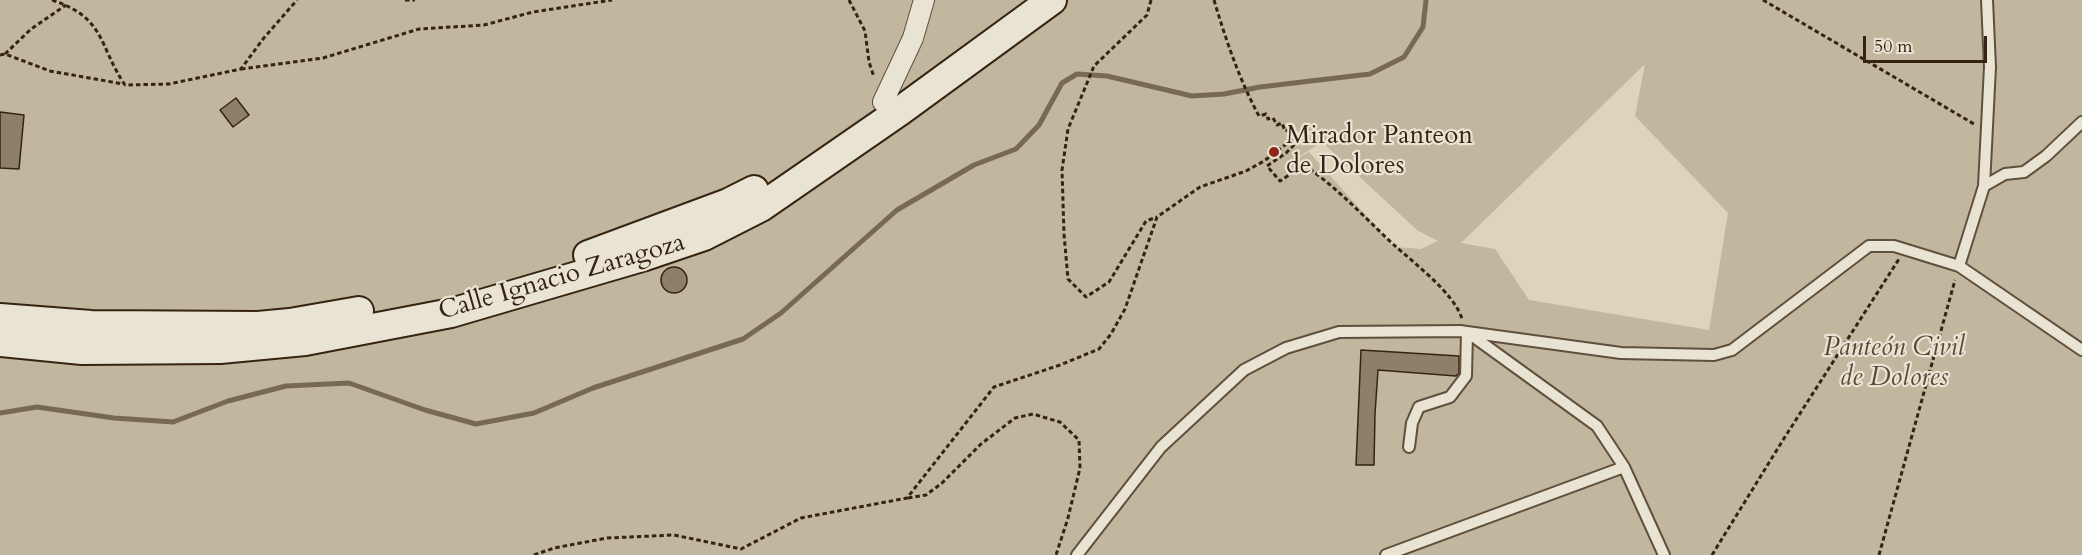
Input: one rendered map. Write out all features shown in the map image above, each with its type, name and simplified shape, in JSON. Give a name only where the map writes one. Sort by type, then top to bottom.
[{"type":"street","name":"Calle Ignacio Zaragoza","points":[[883,102],[914,38],[924,0]]},
{"type":"street","name":"Calle Ignacio Zaragoza","points":[[0,318],[91,325],[258,326],[290,323],[430,299],[591,254],[728,203],[802,162],[1019,0]]},
{"type":"street","name":"Calle Ignacio Zaragoza","points":[[0,342],[82,350],[220,349],[305,341],[451,313],[642,257],[704,236],[762,207],[900,111],[1052,0]]},
{"type":"lane","points":[[1959,266],[1984,186],[1990,68],[1987,0]]},
{"type":"lane","points":[[1984,186],[2005,174],[2024,172],[2046,156],[2082,122]]},
{"type":"lane","points":[[1077,555],[1161,447],[1244,370],[1286,348],[1339,332],[1467,332],[1621,353],[1714,355],[1732,350],[1869,246],[1894,246],[1959,266],[2082,350]]},
{"type":"lane","points":[[1409,447],[1412,423],[1419,407],[1450,397],[1466,376],[1467,332]]},
{"type":"lane","points":[[1467,332],[1597,426],[1624,467],[1664,555]]},
{"type":"lane","points":[[1386,555],[1624,467]]},
{"type":"path","points":[[52,0],[85,16],[100,34],[114,69],[125,85]]},
{"type":"path","points":[[241,69],[263,39],[297,0]]},
{"type":"path","points":[[405,0],[415,0]]},
{"type":"path","points":[[66,5],[31,29],[2,55],[50,71],[125,85],[169,84],[241,69],[323,58],[419,29],[484,25],[532,12],[612,0]]},
{"type":"path","points":[[849,0],[865,31],[869,62],[883,102]]},
{"type":"path","points":[[1151,0],[1147,15],[1094,66],[1068,129],[1062,170],[1068,279],[1086,297],[1109,282],[1146,221],[1158,217],[1200,187],[1246,171],[1264,161],[1294,138]]},
{"type":"path","points":[[1214,0],[1227,42],[1250,100],[1259,116],[1266,114],[1268,119],[1274,118],[1277,125],[1282,123],[1285,131],[1289,130],[1297,142],[1286,153],[1267,165],[1280,181],[1304,165],[1342,195],[1438,285],[1460,311],[1467,332]]},
{"type":"path","points":[[1762,0],[1986,131]]},
{"type":"path","points":[[907,498],[994,387],[1060,365],[1098,349],[1111,334],[1125,309],[1158,217]]},
{"type":"path","points":[[1712,555],[1905,250]]},
{"type":"path","points":[[1879,555],[1959,266]]},
{"type":"path","points":[[534,555],[554,548],[607,538],[674,535],[741,549],[801,519],[926,495],[942,483],[981,444],[1015,418],[1032,414],[1060,422],[1079,440],[1080,468],[1056,555]]},
{"type":"green space","name":"Panteón Civil de Dolores","points":[[0,0],[2082,0],[2082,555],[0,555]],"holes":[[[1645,64],[1635,116],[1728,213],[1709,330],[1529,300],[1495,249],[1461,243]],[[1322,142],[1417,230],[1438,241],[1421,249],[1394,247],[1309,152],[1278,170]]]},
{"type":"building","points":[[236,98],[249,115],[233,127],[220,110]]},
{"type":"building","points":[[0,112],[24,115],[19,169],[0,168]]},
{"type":"building","points":[[674,267],[683,271],[687,280],[683,289],[674,293],[665,289],[661,280],[665,271]]},
{"type":"building","points":[[1361,350],[1459,356],[1459,373],[1456,376],[1378,370],[1374,465],[1356,465]]},
{"type":"waterway","points":[[0,413],[37,407],[114,418],[173,422],[228,401],[286,386],[349,383],[425,410],[476,424],[534,413],[593,388],[743,339],[781,313],[897,210],[974,165],[1016,149],[1039,125],[1062,83],[1077,74],[1107,76],[1192,96],[1224,94],[1260,87],[1370,74],[1404,57],[1423,27],[1426,0]]},
{"type":"place","name":"Mirador Panteon de Dolores","points":[[1274,152]]}]
